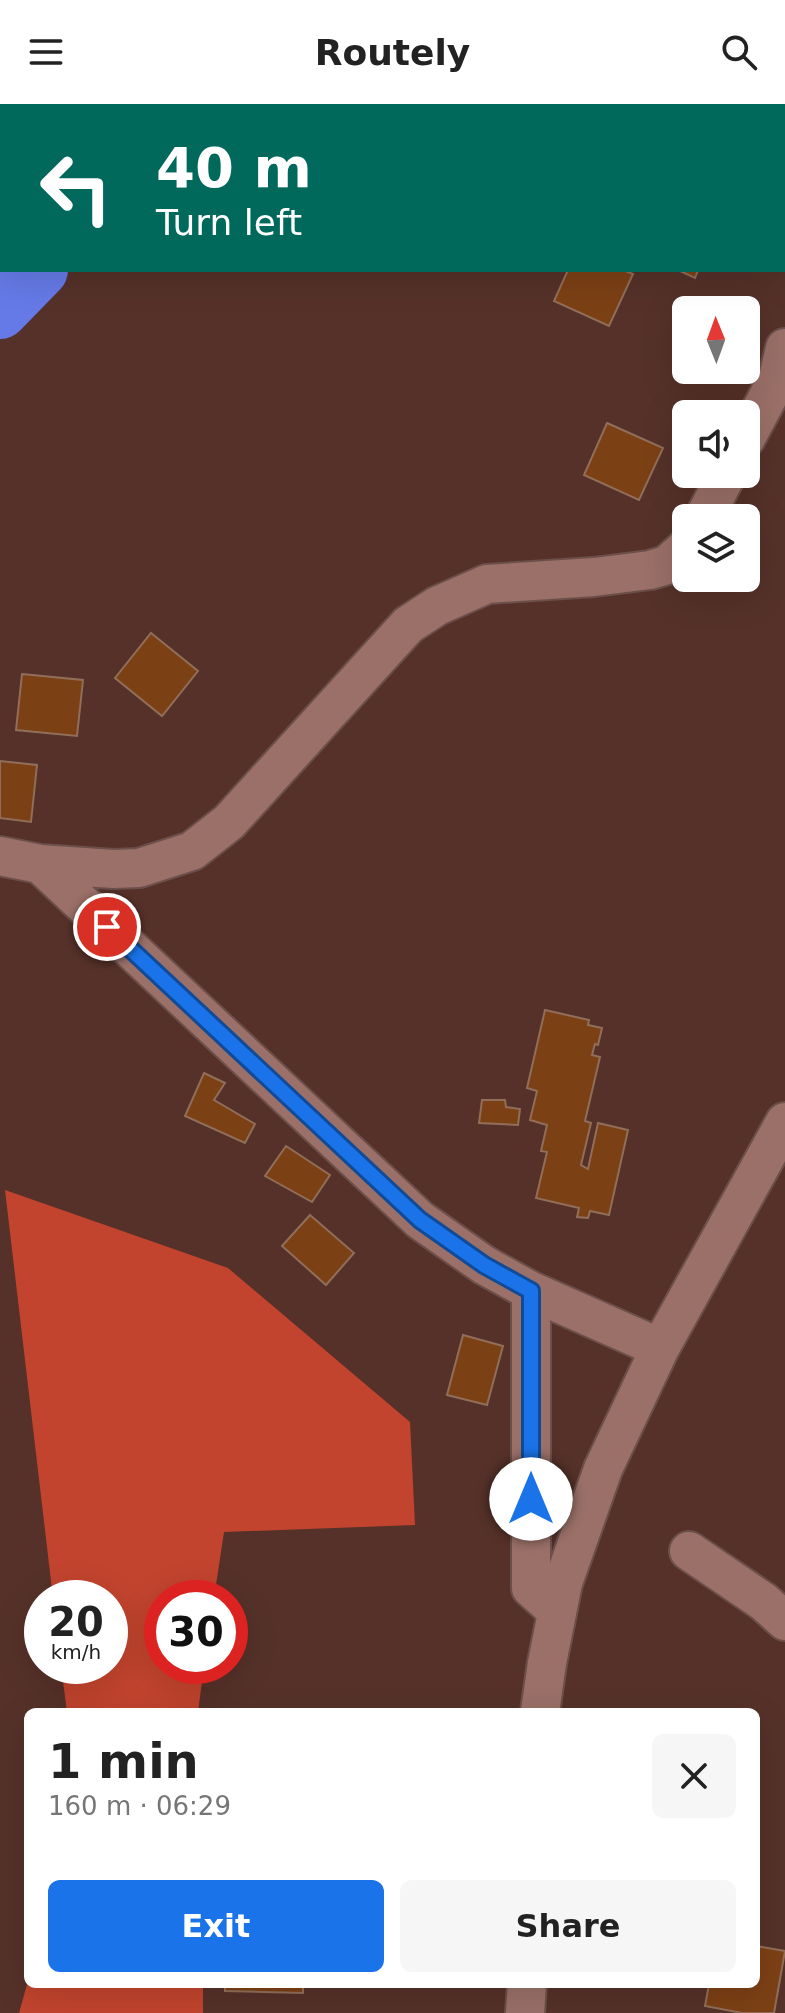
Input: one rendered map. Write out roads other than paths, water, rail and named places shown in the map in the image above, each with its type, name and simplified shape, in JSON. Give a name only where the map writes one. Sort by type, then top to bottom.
[{"type":"street","points":[[760,412],[778,378],[785,348]]},
{"type":"street","points":[[0,856],[40,864],[113,869],[139,868],[192,851],[229,822],[408,625],[437,606],[487,584],[650,570],[672,561]]},
{"type":"street","points":[[40,864],[420,1220],[484,1265],[531,1291],[660,1348]]},
{"type":"street","points":[[541,1708],[563,1583],[603,1469],[660,1348],[785,1122]]},
{"type":"street","points":[[531,1291],[531,1588],[557,1611]]},
{"type":"street","points":[[689,1551],[764,1602],[785,1621]]},
{"type":"street","points":[[525,2013],[527,1988]]},
{"type":"waterway","points":[[0,311],[38,272]]}]
